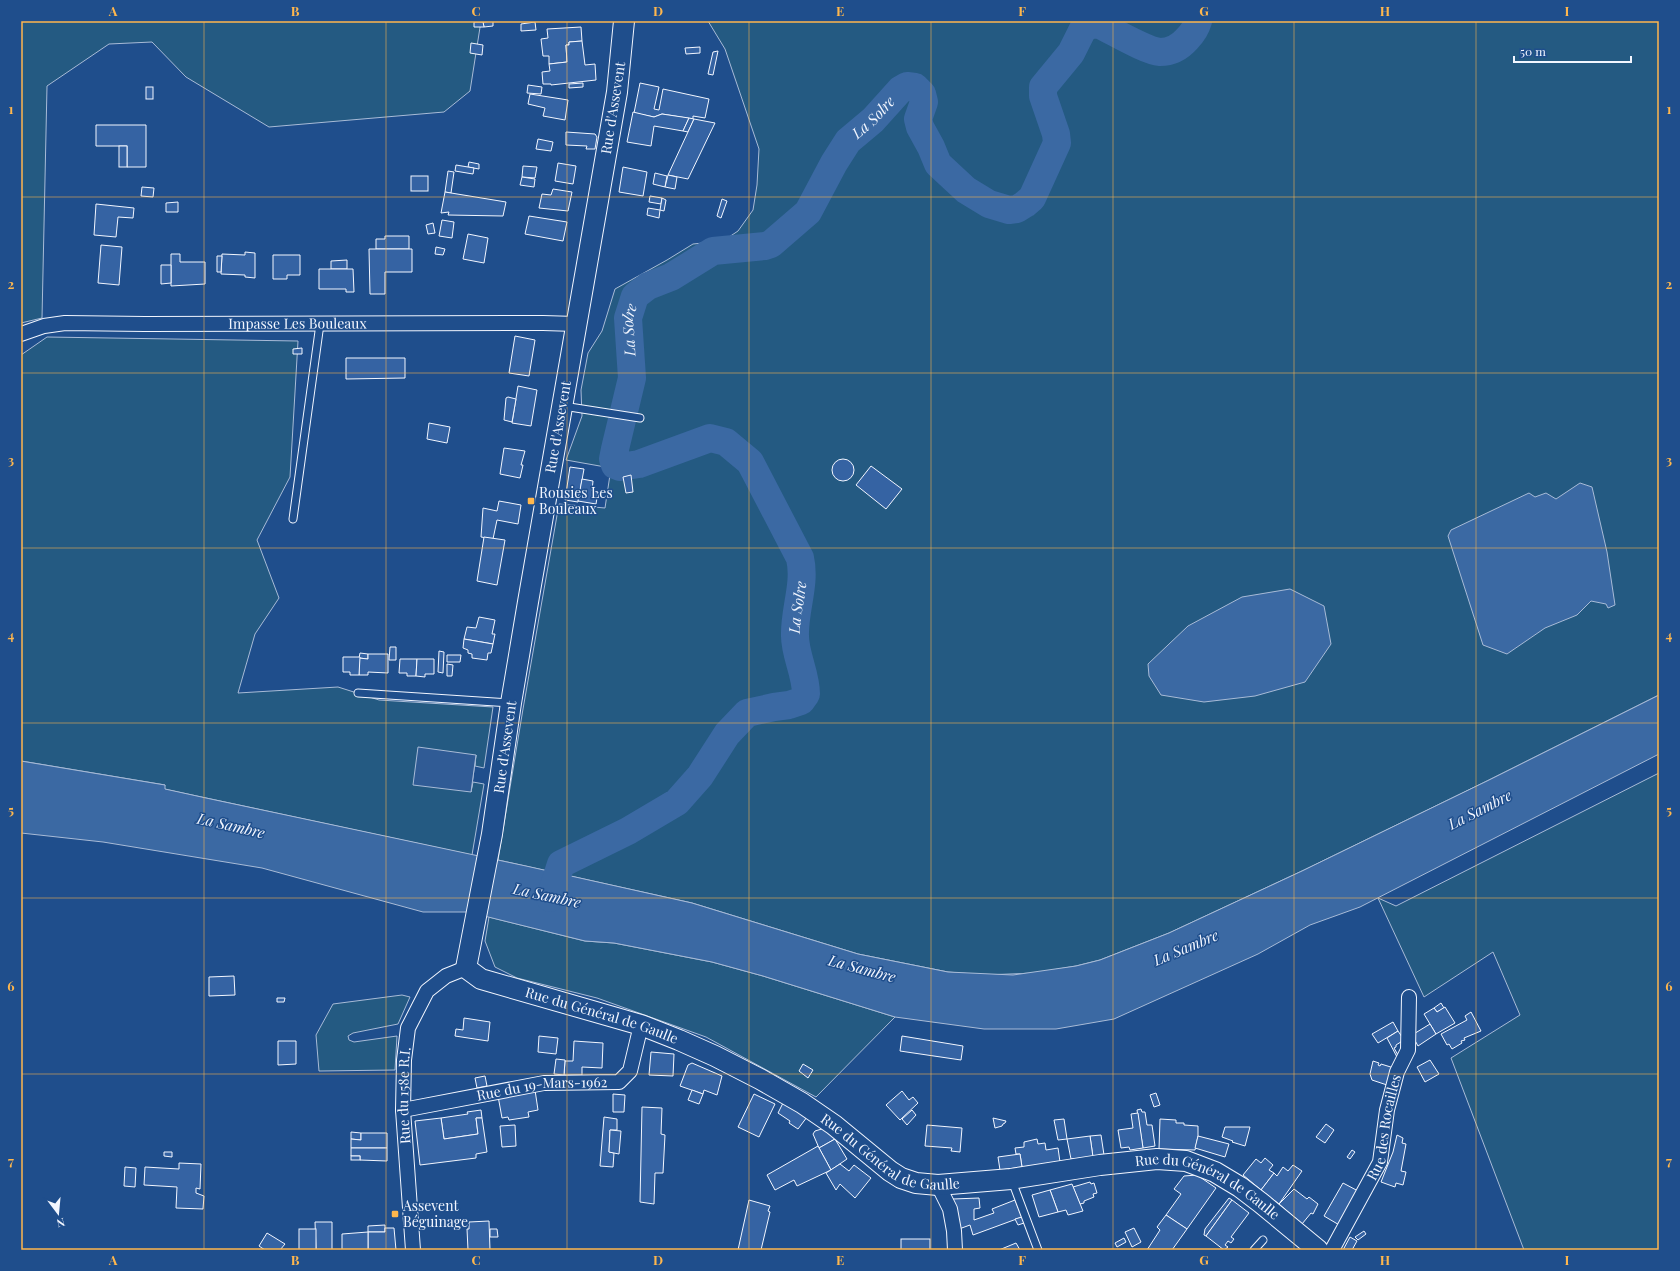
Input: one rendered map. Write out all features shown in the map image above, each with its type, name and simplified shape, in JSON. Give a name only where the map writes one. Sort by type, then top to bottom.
[{"type":"street","name":"Rue d'Assevent","points":[[466,968],[492,834],[511,703],[561,405],[617,92],[624,21]]},
{"type":"street","name":"Impasse Les Bouleaux","points":[[21,334],[44,326],[65,323],[320,324],[543,322],[576,324]]},
{"type":"street","name":"Rue du Général de Gaulle","points":[[466,968],[481,979],[641,1025],[715,1056],[802,1102],[834,1125],[901,1178],[916,1183],[938,1185],[1012,1179],[1100,1165],[1157,1159],[1186,1161],[1215,1172],[1240,1187],[1318,1250]]},
{"type":"street","name":"Rue du 158e R.I.","points":[[413,1250],[403,1110],[404,1060],[408,1028],[427,991],[446,976],[466,968]]},
{"type":"street","name":"Rue des Rocailles","points":[[1332,1250],[1380,1162],[1387,1110],[1397,1072],[1408,1050],[1409,997]]},
{"type":"street","name":"Rue du 19-Mars-1962","points":[[403,1110],[544,1083],[619,1082],[630,1071],[641,1025]]},
{"type":"street","points":[[938,1185],[950,1209],[954,1231],[955,1250]]},
{"type":"lane","points":[[294,519],[320,324]]},
{"type":"lane","points":[[561,405],[640,418]]},
{"type":"lane","points":[[358,693],[511,703]]},
{"type":"lane","points":[[1012,1179],[1038,1250]]},
{"type":"lane","points":[[1254,1250],[1262,1240]]},
{"type":"shaded area","points":[[21,21],[481,21],[470,91],[444,112],[269,127],[186,77],[152,42],[109,44],[47,86],[42,318],[21,323]]},
{"type":"shaded area","points":[[708,21],[1659,21],[1659,695],[1302,871],[1169,933],[1100,960],[1035,973],[985,975],[948,972],[858,954],[692,903],[498,860],[559,504],[605,508],[611,468],[566,460],[582,416],[581,390],[588,353],[602,331],[615,289],[693,244],[723,241],[738,231],[753,210],[757,185],[759,149],[725,49]]},
{"type":"shaded area","points":[[47,337],[298,341],[290,477],[257,540],[279,598],[255,634],[238,693],[338,687],[379,700],[493,707],[484,768],[475,766],[476,755],[471,792],[473,782],[484,784],[472,855],[164,789],[165,785],[21,761],[21,355]]},
{"type":"shaded area","points":[[418,747],[476,755],[471,792],[413,785]]},
{"type":"shaded area","points":[[1659,773],[1659,1250],[1524,1250],[1451,1058],[1520,1015],[1493,952],[1424,997],[1378,898],[1396,906]]},
{"type":"shaded area","points":[[489,917],[585,941],[614,943],[712,962],[763,976],[895,1017],[816,1097],[706,1037],[597,998],[517,978],[495,967],[485,941]]},
{"type":"shaded area","points":[[402,995],[410,997],[398,1024],[353,1033],[348,1036],[349,1040],[354,1042],[397,1036],[395,1070],[319,1071],[316,1035],[333,1004]]},
{"type":"water","points":[[1580,483],[1592,487],[1607,552],[1615,605],[1608,608],[1606,604],[1591,601],[1577,615],[1545,628],[1507,654],[1483,645],[1448,536],[1451,530],[1529,493],[1535,497],[1546,493],[1556,499]]},
{"type":"water","points":[[1290,589],[1324,606],[1331,644],[1305,682],[1255,696],[1204,702],[1161,695],[1149,676],[1148,664],[1188,626],[1242,597]]},
{"type":"water","name":"La Sambre","points":[[1659,695],[1659,754],[1360,907],[1310,925],[1258,954],[1114,1019],[1056,1029],[984,1029],[895,1017],[763,976],[712,962],[614,943],[585,941],[468,912],[423,912],[262,868],[103,842],[21,833],[21,761],[165,785],[165,789],[692,903],[858,954],[948,972],[1013,975],[1076,966],[1100,960],[1169,933],[1302,871]]},
{"type":"building","points":[[493,21],[493,26],[484,27],[483,22]]},
{"type":"building","points":[[474,22],[483,22],[484,27],[474,27]]},
{"type":"building","points":[[535,22],[536,30],[521,31],[521,24]]},
{"type":"building","points":[[581,27],[582,41],[569,42],[569,45],[566,45],[567,62],[549,64],[549,56],[543,56],[541,39],[548,38],[547,29]]},
{"type":"building","points":[[582,41],[585,65],[595,64],[596,80],[551,85],[543,84],[542,72],[550,71],[549,64],[567,62],[566,45],[569,45],[569,42]]},
{"type":"building","points":[[471,43],[483,45],[482,55],[470,53]]},
{"type":"building","points":[[700,47],[700,53],[686,54],[685,48]]},
{"type":"building","points":[[718,51],[713,75],[708,74],[713,52]]},
{"type":"building","points":[[583,83],[583,87],[569,88],[569,84]]},
{"type":"building","points":[[640,83],[659,87],[654,109],[659,110],[663,89],[709,99],[705,118],[693,116],[693,119],[662,114],[654,117],[634,113]]},
{"type":"building","points":[[528,85],[542,87],[541,94],[527,93]]},
{"type":"building","points":[[146,87],[153,87],[153,99],[146,99]]},
{"type":"building","points":[[530,94],[568,100],[565,120],[543,116],[545,108],[528,104]]},
{"type":"building","points":[[633,112],[654,117],[662,114],[689,118],[683,131],[654,126],[651,146],[627,142]]},
{"type":"building","points":[[689,118],[694,119],[688,132],[683,131]]},
{"type":"building","points":[[694,119],[715,123],[688,179],[668,175]]},
{"type":"building","points":[[96,125],[146,125],[146,167],[127,167],[127,146],[96,146]]},
{"type":"building","points":[[566,132],[595,134],[597,137],[595,149],[586,149],[587,146],[566,145]]},
{"type":"building","points":[[538,139],[553,142],[551,151],[536,149]]},
{"type":"building","points":[[119,146],[127,146],[127,167],[119,167]]},
{"type":"building","points":[[469,162],[479,164],[479,169],[468,167]]},
{"type":"building","points":[[558,163],[576,166],[573,184],[555,181]]},
{"type":"building","points":[[456,165],[474,168],[473,174],[455,171]]},
{"type":"building","points":[[523,166],[537,167],[535,178],[522,177]]},
{"type":"building","points":[[623,167],[647,172],[643,196],[619,192]]},
{"type":"building","points":[[448,171],[454,172],[451,193],[445,192]]},
{"type":"building","points":[[655,173],[667,176],[665,187],[653,184]]},
{"type":"building","points":[[668,175],[677,177],[675,189],[665,187]]},
{"type":"building","points":[[411,176],[428,176],[428,191],[411,191]]},
{"type":"building","points":[[522,177],[535,179],[534,187],[520,185]]},
{"type":"building","points":[[142,187],[154,188],[153,197],[141,196]]},
{"type":"building","points":[[553,189],[572,192],[568,211],[539,208],[542,194],[551,195]]},
{"type":"building","points":[[445,192],[506,202],[503,216],[448,215],[449,212],[441,213]]},
{"type":"building","points":[[650,196],[662,198],[661,204],[649,202]]},
{"type":"building","points":[[662,198],[666,200],[664,211],[660,210]]},
{"type":"building","points":[[722,199],[727,201],[721,218],[717,216]]},
{"type":"building","points":[[178,202],[178,212],[166,212],[166,203]]},
{"type":"building","points":[[96,204],[134,208],[133,218],[118,217],[116,237],[94,235]]},
{"type":"building","points":[[648,208],[660,210],[659,218],[647,215]]},
{"type":"building","points":[[529,216],[567,222],[563,241],[525,234]]},
{"type":"building","points":[[442,220],[454,222],[452,238],[439,236]]},
{"type":"building","points":[[433,223],[435,233],[428,234],[426,225]]},
{"type":"building","points":[[468,234],[488,238],[484,263],[463,259]]},
{"type":"building","points":[[385,236],[409,236],[409,249],[376,249],[376,239],[385,239]]},
{"type":"building","points":[[101,245],[122,247],[119,285],[98,283]]},
{"type":"building","points":[[436,247],[445,249],[443,255],[435,254]]},
{"type":"building","points":[[369,249],[412,249],[412,272],[385,272],[385,294],[370,294]]},
{"type":"building","points":[[245,252],[255,253],[255,278],[245,277],[245,275],[221,274],[222,254],[245,255]]},
{"type":"building","points":[[171,254],[180,254],[180,262],[205,262],[205,284],[171,286]]},
{"type":"building","points":[[273,255],[300,255],[300,275],[287,275],[287,279],[273,279]]},
{"type":"building","points":[[217,256],[222,256],[221,272],[217,272]]},
{"type":"building","points":[[347,260],[347,269],[331,269],[331,261]]},
{"type":"building","points":[[161,265],[171,265],[171,283],[161,284]]},
{"type":"building","points":[[319,269],[353,269],[354,292],[346,292],[346,289],[319,289]]},
{"type":"building","points":[[515,336],[535,340],[529,376],[509,373]]},
{"type":"building","points":[[302,348],[302,354],[293,354],[293,349]]},
{"type":"building","points":[[346,358],[405,358],[405,378],[346,379]]},
{"type":"building","points":[[518,386],[537,390],[531,426],[512,423]]},
{"type":"building","points":[[506,398],[516,399],[512,422],[504,420]]},
{"type":"building","points":[[429,423],[450,427],[447,443],[427,439]]},
{"type":"building","points":[[504,448],[525,451],[521,465],[523,465],[520,478],[500,474]]},
{"type":"building","points":[[843,459],[851,462],[854,470],[851,478],[843,481],[835,478],[832,470],[835,462]]},
{"type":"building","points":[[871,466],[902,489],[886,509],[856,485]]},
{"type":"building","points":[[570,467],[584,469],[578,502],[565,500]]},
{"type":"building","points":[[631,475],[633,492],[626,493],[623,477]]},
{"type":"building","points":[[582,479],[593,481],[592,491],[598,492],[596,504],[578,501]]},
{"type":"building","points":[[499,501],[521,505],[518,524],[497,520],[493,539],[481,537],[483,508],[497,511]]},
{"type":"building","points":[[484,537],[505,540],[497,585],[477,581]]},
{"type":"building","points":[[479,617],[495,620],[492,634],[495,634],[493,644],[464,639],[467,627],[476,628]]},
{"type":"building","points":[[464,639],[493,644],[491,653],[488,653],[487,660],[472,658],[472,654],[468,653],[468,650],[463,648]]},
{"type":"building","points":[[390,647],[396,647],[396,660],[389,660]]},
{"type":"building","points":[[439,651],[444,652],[443,673],[438,672]]},
{"type":"building","points":[[360,653],[368,654],[368,659],[359,658]]},
{"type":"building","points":[[368,654],[388,654],[388,673],[368,672],[368,675],[359,675],[359,658],[368,659]]},
{"type":"building","points":[[447,655],[461,655],[460,662],[447,662]]},
{"type":"building","points":[[343,657],[360,657],[359,675],[350,675],[350,672],[343,672]]},
{"type":"building","points":[[400,659],[417,659],[416,676],[407,676],[407,673],[399,673]]},
{"type":"building","points":[[417,659],[434,659],[434,674],[425,674],[425,677],[416,676]]},
{"type":"building","points":[[447,664],[453,665],[452,676],[447,676]]},
{"type":"building","points":[[234,976],[235,995],[209,996],[209,977]]},
{"type":"building","points":[[277,998],[285,998],[284,1002],[277,1002]]},
{"type":"building","points":[[1441,1003],[1444,1008],[1437,1012],[1434,1008]]},
{"type":"building","points":[[1445,1007],[1455,1023],[1436,1034],[1424,1014],[1434,1008],[1437,1012]]},
{"type":"building","points":[[1471,1012],[1481,1031],[1464,1038],[1465,1040],[1461,1041],[1462,1043],[1452,1049],[1449,1044],[1447,1045],[1441,1034],[1467,1020],[1465,1016]]},
{"type":"building","points":[[464,1018],[490,1022],[488,1041],[455,1036],[456,1029],[463,1030]]},
{"type":"building","points":[[1393,1022],[1398,1031],[1378,1043],[1372,1034]]},
{"type":"building","points":[[1430,1024],[1436,1034],[1418,1046],[1412,1035]]},
{"type":"building","points":[[1398,1031],[1404,1040],[1394,1048],[1398,1055],[1397,1057],[1387,1038]]},
{"type":"building","points":[[539,1036],[558,1038],[556,1054],[538,1052]]},
{"type":"building","points":[[902,1036],[963,1046],[961,1060],[900,1051]]},
{"type":"building","points":[[278,1041],[296,1041],[296,1064],[278,1065]]},
{"type":"building","points":[[574,1041],[603,1043],[602,1068],[582,1067],[582,1075],[564,1075],[565,1061],[573,1061]]},
{"type":"building","points":[[651,1052],[674,1054],[673,1076],[649,1075]]},
{"type":"building","points":[[556,1059],[565,1060],[564,1075],[554,1074]]},
{"type":"building","points":[[1430,1060],[1439,1074],[1425,1082],[1417,1067]]},
{"type":"building","points":[[1373,1061],[1379,1063],[1378,1065],[1380,1066],[1381,1064],[1394,1068],[1387,1085],[1372,1080],[1370,1074]]},
{"type":"building","points":[[692,1063],[722,1076],[717,1095],[704,1090],[703,1094],[680,1086],[688,1065]]},
{"type":"building","points":[[803,1064],[813,1070],[808,1078],[799,1071]]},
{"type":"building","points":[[485,1076],[487,1086],[477,1088],[475,1078]]},
{"type":"building","points":[[535,1090],[538,1110],[528,1112],[529,1117],[509,1120],[508,1117],[502,1118],[498,1096]]},
{"type":"building","points":[[692,1090],[703,1094],[699,1104],[688,1100]]},
{"type":"building","points":[[902,1091],[909,1100],[913,1097],[918,1103],[900,1120],[886,1105]]},
{"type":"building","points":[[1156,1093],[1160,1105],[1154,1107],[1150,1095]]},
{"type":"building","points":[[613,1094],[625,1095],[624,1112],[613,1112]]},
{"type":"building","points":[[754,1094],[775,1104],[759,1137],[738,1127]]},
{"type":"building","points":[[783,1103],[807,1117],[798,1129],[789,1123],[790,1121],[778,1113]]},
{"type":"building","points":[[642,1107],[662,1108],[661,1134],[665,1135],[663,1173],[655,1173],[654,1204],[640,1202]]},
{"type":"building","points":[[1141,1109],[1142,1112],[1145,1112],[1147,1125],[1152,1125],[1155,1146],[1143,1148],[1137,1110]]},
{"type":"building","points":[[481,1110],[482,1118],[476,1118],[478,1134],[444,1139],[441,1118],[468,1114],[467,1112]]},
{"type":"building","points":[[912,1110],[916,1115],[907,1125],[902,1119]]},
{"type":"building","points":[[1138,1113],[1143,1148],[1130,1150],[1129,1147],[1121,1148],[1118,1130],[1133,1128],[1131,1114]]},
{"type":"building","points":[[604,1117],[617,1119],[617,1130],[610,1130],[609,1152],[614,1153],[613,1167],[600,1166]]},
{"type":"building","points":[[441,1118],[444,1139],[478,1134],[476,1118],[482,1118],[487,1152],[476,1154],[476,1158],[420,1165],[415,1121]]},
{"type":"building","points":[[993,1118],[1006,1121],[1002,1126],[995,1128]]},
{"type":"building","points":[[1064,1119],[1067,1139],[1058,1140],[1054,1120]]},
{"type":"building","points":[[1160,1119],[1176,1120],[1176,1123],[1198,1126],[1198,1136],[1195,1150],[1159,1149]]},
{"type":"building","points":[[1326,1124],[1334,1130],[1325,1143],[1316,1137]]},
{"type":"building","points":[[515,1125],[516,1146],[502,1147],[500,1126]]},
{"type":"building","points":[[927,1125],[962,1128],[960,1152],[951,1151],[952,1148],[925,1146]]},
{"type":"building","points":[[1225,1127],[1250,1127],[1245,1146],[1222,1137]]},
{"type":"building","points":[[825,1128],[830,1131],[835,1139],[819,1148],[813,1134],[815,1131]]},
{"type":"building","points":[[610,1130],[621,1131],[619,1154],[609,1152]]},
{"type":"building","points":[[351,1132],[361,1133],[361,1140],[351,1139]]},
{"type":"building","points":[[361,1133],[387,1133],[387,1148],[351,1148],[351,1139],[361,1140]]},
{"type":"building","points":[[1101,1135],[1104,1155],[1093,1157],[1090,1136]]},
{"type":"building","points":[[1397,1135],[1403,1138],[1402,1143],[1406,1144],[1401,1171],[1406,1172],[1403,1185],[1396,1183],[1395,1187],[1381,1182],[1393,1152]]},
{"type":"building","points":[[1090,1136],[1093,1157],[1071,1159],[1067,1139]]},
{"type":"building","points":[[1198,1136],[1229,1144],[1225,1157],[1195,1148]]},
{"type":"building","points":[[835,1139],[847,1159],[831,1170],[819,1148]]},
{"type":"building","points":[[1037,1139],[1038,1144],[1045,1143],[1046,1150],[1058,1148],[1060,1162],[1022,1167],[1020,1154],[1016,1154],[1015,1148],[1024,1147],[1024,1142]]},
{"type":"building","points":[[818,1146],[831,1170],[797,1186],[794,1180],[775,1190],[767,1175]]},
{"type":"building","points":[[351,1148],[387,1148],[387,1161],[360,1160],[360,1156],[351,1156]]},
{"type":"building","points":[[1352,1150],[1355,1152],[1350,1159],[1347,1157]]},
{"type":"building","points":[[164,1152],[172,1152],[172,1157],[164,1156]]},
{"type":"building","points":[[1020,1154],[1022,1167],[1000,1170],[998,1157]]},
{"type":"building","points":[[351,1156],[360,1156],[360,1160],[351,1160]]},
{"type":"building","points":[[1265,1158],[1273,1165],[1269,1170],[1274,1173],[1261,1190],[1243,1175],[1256,1159],[1261,1163]]},
{"type":"building","points":[[179,1163],[201,1164],[200,1189],[196,1188],[196,1193],[204,1196],[203,1209],[176,1208],[177,1187],[144,1185],[145,1167],[179,1169]]},
{"type":"building","points":[[840,1164],[849,1171],[854,1165],[871,1178],[855,1198],[840,1184],[836,1190],[826,1173]]},
{"type":"building","points":[[1293,1165],[1302,1171],[1279,1204],[1261,1190],[1274,1173],[1277,1176],[1283,1167],[1288,1171]]},
{"type":"building","points":[[125,1167],[136,1168],[135,1187],[124,1186]]},
{"type":"building","points":[[1197,1175],[1216,1188],[1187,1229],[1166,1215],[1181,1194],[1174,1189],[1184,1176]]},
{"type":"building","points":[[1090,1182],[1091,1184],[1094,1183],[1097,1193],[1093,1194],[1094,1197],[1080,1204],[1073,1187]]},
{"type":"building","points":[[1343,1183],[1360,1192],[1341,1226],[1324,1216]]},
{"type":"building","points":[[1072,1184],[1083,1211],[1068,1215],[1066,1210],[1058,1212],[1050,1190]]},
{"type":"building","points":[[1294,1189],[1307,1199],[1309,1197],[1318,1204],[1313,1214],[1311,1213],[1302,1224],[1279,1204]]},
{"type":"building","points":[[1050,1190],[1058,1212],[1039,1217],[1032,1195]]},
{"type":"building","points":[[979,1198],[980,1208],[974,1209],[974,1220],[994,1213],[992,1209],[1015,1200],[1022,1217],[973,1235],[970,1225],[959,1229],[953,1199]]},
{"type":"building","points":[[1229,1198],[1232,1200],[1206,1236],[1204,1235],[1205,1229]]},
{"type":"building","points":[[749,1200],[770,1206],[768,1211],[770,1212],[761,1250],[738,1250]]},
{"type":"building","points":[[1232,1200],[1249,1213],[1231,1237],[1234,1239],[1231,1243],[1228,1241],[1225,1245],[1228,1247],[1224,1250],[1206,1236]]},
{"type":"building","points":[[1166,1215],[1187,1229],[1172,1250],[1147,1250],[1160,1230],[1157,1227]]},
{"type":"building","points":[[1022,1217],[1024,1223],[1018,1225],[1015,1219]]},
{"type":"building","points":[[489,1221],[490,1250],[468,1250],[467,1229],[469,1229],[469,1222]]},
{"type":"building","points":[[315,1222],[332,1222],[332,1250],[316,1250]]},
{"type":"building","points":[[385,1225],[385,1232],[368,1232],[368,1226]]},
{"type":"building","points":[[385,1228],[394,1228],[396,1250],[368,1250],[368,1232],[385,1232]]},
{"type":"building","points":[[1134,1228],[1141,1242],[1132,1247],[1125,1232]]},
{"type":"building","points":[[299,1229],[316,1229],[316,1250],[299,1250]]},
{"type":"building","points":[[490,1229],[497,1229],[498,1237],[490,1237]]},
{"type":"building","points":[[1364,1231],[1366,1234],[1358,1240],[1355,1237]]},
{"type":"building","points":[[368,1232],[368,1250],[342,1250],[342,1234]]},
{"type":"building","points":[[267,1233],[285,1244],[280,1250],[265,1250],[259,1246]]},
{"type":"building","points":[[1350,1237],[1357,1241],[1352,1250],[1343,1250]]},
{"type":"building","points":[[1124,1238],[1126,1242],[1117,1247],[1115,1243]]},
{"type":"building","points":[[901,1239],[930,1239],[930,1250],[901,1250]]},
{"type":"building","points":[[1016,1243],[1020,1250],[999,1250]]},
{"type":"waterway","name":"La Solre","points":[[550,898],[561,864],[628,831],[677,802],[700,776],[727,734],[747,713],[789,705],[801,701],[806,694],[806,687],[795,643],[796,616],[802,578],[800,558],[750,462],[726,442],[710,438],[639,464],[620,467],[615,465],[613,459],[632,378],[628,318],[635,296],[648,286],[671,277],[713,251],[765,246],[771,244],[808,212],[834,163],[848,141],[873,120],[900,90],[907,86],[915,87],[922,94],[924,102],[918,119],[920,127],[938,164],[966,190],[989,204],[1009,210],[1017,209],[1032,198],[1057,143],[1056,134],[1043,96],[1043,87],[1071,53],[1083,29],[1090,25],[1098,24],[1154,51],[1164,52],[1178,47],[1184,42],[1194,31],[1198,21]]},
{"type":"place","name":"Rousies Les Bouleaux","points":[[531,501]]},
{"type":"place","name":"Assevent Béguinage","points":[[395,1214]]}]
